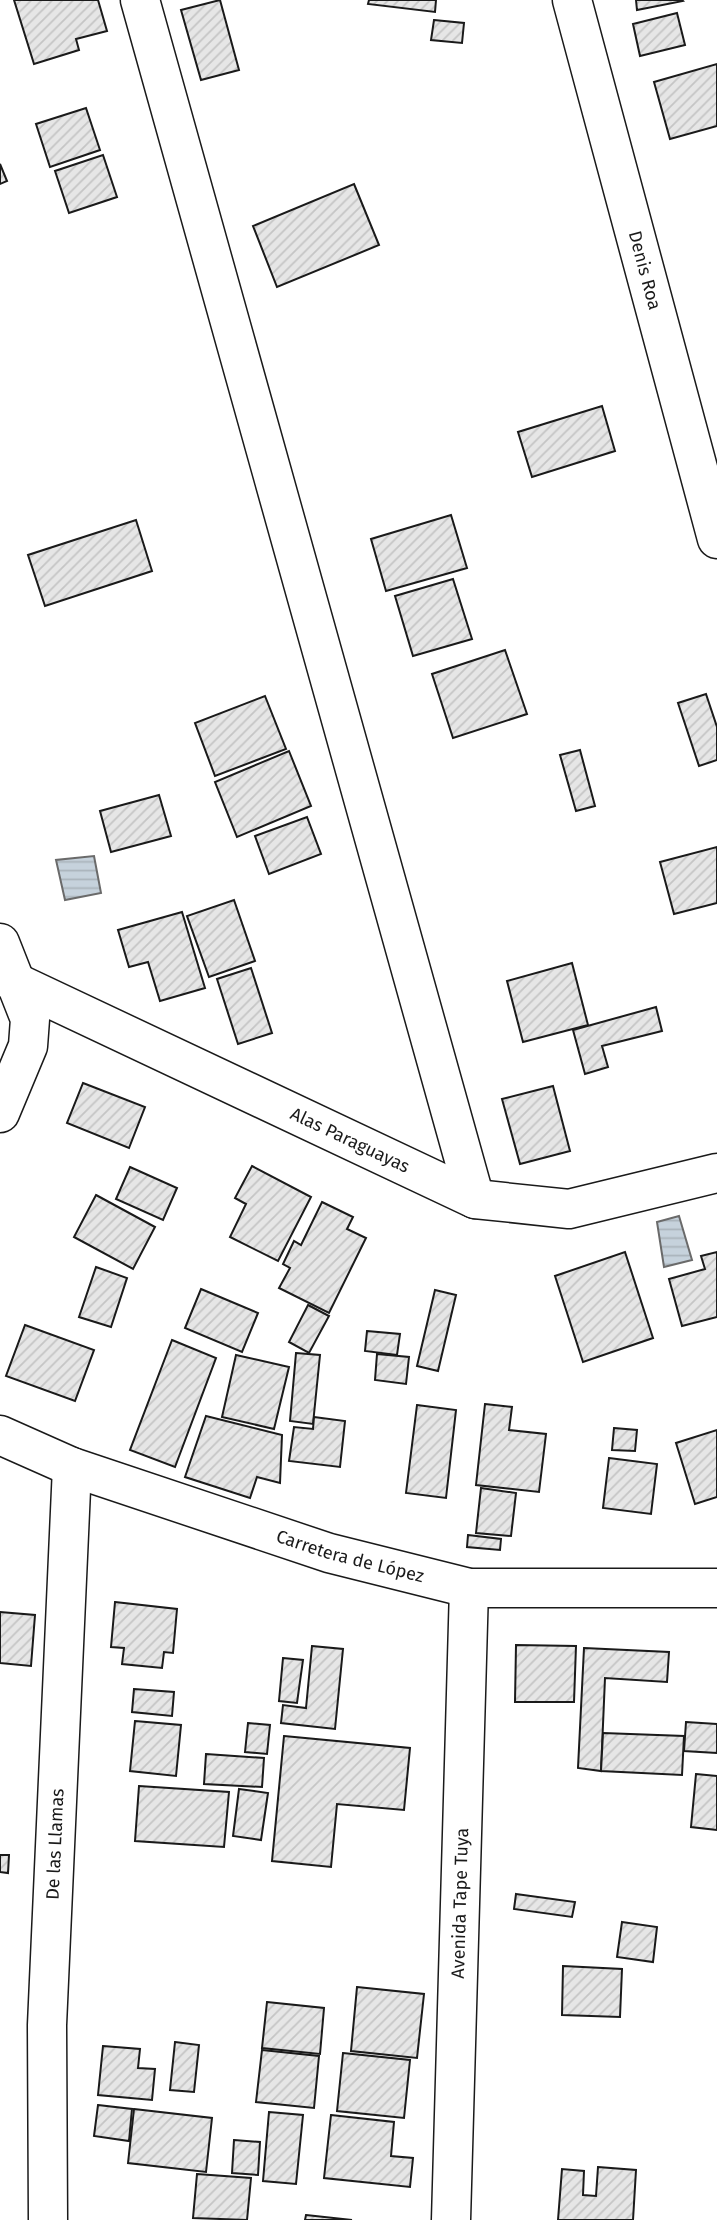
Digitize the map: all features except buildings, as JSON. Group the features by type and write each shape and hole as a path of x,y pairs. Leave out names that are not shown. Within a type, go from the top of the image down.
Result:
{"street":[{"path":"140,0 475,1199"},
{"name":"Denis Roa","path":"572,0 717,539"},
{"path":"0,943 8,979 30,1019 28,1046 0,1113"},
{"name":"Alas Paraguayas","path":"8,979 475,1199 569,1209 717,1173"},
{"name":"Carretera de López","path":"0,1435 72,1467 329,1553 469,1588 717,1588"},
{"name":"De las Llamas","path":"48,2220 47,2025 72,1467"},
{"name":"Avenida Tape Tuya","path":"451,2220 469,1588"}],"shaded area":[{"path":"94,856 101,893 65,900 56,860"},
{"path":"679,1216 692,1260 664,1267 657,1222"}]}
